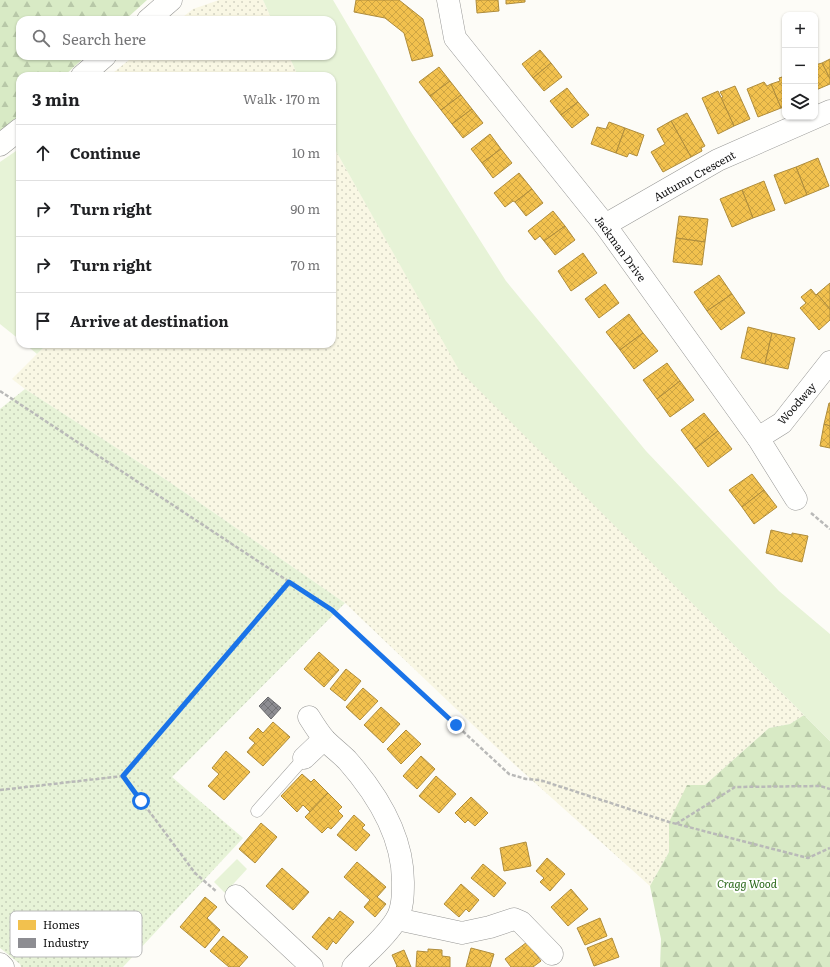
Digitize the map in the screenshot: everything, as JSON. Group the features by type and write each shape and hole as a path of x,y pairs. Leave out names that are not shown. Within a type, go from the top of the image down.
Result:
{"street":[{"path":"153,16 171,0"},
{"name":"Jackman Drive","path":"448,0 455,38 605,225 758,438 796,499"},
{"path":"87,72 100,60"},
{"name":"Autumn Crescent","path":"605,225 718,160 830,111"},
{"path":"0,145 16,132"},
{"name":"Woodway","path":"758,438 782,423 830,362"},
{"path":"309,717 324,739 346,759 372,791 389,821 399,846 403,870 403,898 397,919 385,934 353,967"},
{"path":"304,758 324,739"},
{"path":"236,896 312,967"},
{"path":"397,919 462,933 490,927 514,919 521,922 552,954"},
{"path":"0,964 3,967"}],"lane":[{"path":"257,811 304,758"}],"path":[{"path":"0,391 332,610 509,774 526,779 540,780 676,824 808,858 830,848"},
{"path":"796,499 830,529"},
{"path":"0,790 123,776 289,582"},
{"path":"123,776 195,874 208,885"},
{"path":"676,824 736,787 820,786 830,789"}],"shaded area":[{"path":"219,0 263,0 270,16 184,16 193,9"},
{"path":"129,60 291,60 296,72 114,72"},
{"path":"336,151 460,370 804,715 790,724 769,728 705,785 669,822 669,852 650,886 515,765 345,603 168,481 25,389 12,379 43,348 336,348"}],"green space":[{"path":"0,0 147,0 129,16 16,16 16,60 82,60 68,72 16,72 16,120 0,134"},
{"path":"263,0 333,0 411,132 506,281 646,451 779,591 830,634 830,741 459,370 336,151 336,72 296,72 291,60 336,60 336,16 270,16"},
{"path":"16,151 16,337 0,324 0,162"},
{"path":"30,348 43,348 37,354"},
{"path":"25,389 168,481 345,603 172,777 243,838 142,947 142,911 10,911 10,956 0,948 0,409"},
{"name":"Cragg Wood","path":"804,715 830,741 830,967 660,967 661,939 650,886 669,852 669,822 687,785 705,785 769,728 790,724"},
{"path":"237,859 247,869 225,893 214,882"},
{"path":"11,957 132,957 123,967 21,967 20,964"}],"building: Homes":[{"path":"356,0 399,0 423,19 433,56 412,61 404,33 385,18 354,12"},
{"path":"476,0 498,0 499,11 477,13"},
{"path":"506,0 525,0 525,2 506,4"},
{"path":"540,50 551,63 533,78 522,64"},
{"path":"830,59 830,79 822,63"},
{"path":"551,63 562,77 544,91 533,78"},
{"path":"822,63 830,79 830,84 818,89 818,84 818,64"},
{"path":"439,67 450,81 430,96 419,82"},
{"path":"782,77 781,108 771,84 780,81 779,78"},
{"path":"450,81 461,95 441,110 430,96"},
{"path":"764,82 767,86 771,84 781,108 758,117 747,89"},
{"path":"735,86 750,119 734,126 721,98 723,97 720,92"},
{"path":"567,88 578,102 561,115 550,101"},
{"path":"718,91 734,126 718,134 702,98"},
{"path":"461,95 472,109 452,124 441,110"},
{"path":"578,102 589,115 572,128 561,115"},
{"path":"472,109 483,123 463,138 452,124"},
{"path":"687,113 705,146 701,148 702,151 691,157 671,121"},
{"path":"671,121 691,157 663,172 651,152 665,144 657,129"},
{"path":"609,122 625,128 616,153 591,144 597,127 606,129"},
{"path":"625,128 644,135 637,156 629,153 627,157 616,153"},
{"path":"490,134 501,149 482,163 471,149"},
{"path":"501,149 512,163 493,178 482,163"},
{"path":"818,158 829,186 807,195 796,167"},
{"path":"796,167 807,195 785,204 774,175"},
{"path":"519,173 532,189 515,202 513,201 505,207 494,193"},
{"path":"764,181 775,210 753,218 742,190"},
{"path":"532,189 543,203 526,216 515,202"},
{"path":"742,190 753,218 732,227 720,199"},
{"path":"553,211 565,226 544,241 540,236 535,240 528,231"},
{"path":"679,216 708,219 705,242 676,238"},
{"path":"565,226 575,240 555,255 544,241"},
{"path":"676,238 705,242 702,265 673,262"},
{"path":"583,253 597,273 571,291 558,271"},
{"path":"719,275 732,294 707,311 694,292"},
{"path":"830,283 830,309 817,294"},
{"path":"605,284 619,303 599,318 585,299"},
{"path":"811,289 830,309 830,320 819,330 800,308 806,303 801,297"},
{"path":"732,294 745,313 721,330 707,311"},
{"path":"629,314 643,333 620,350 606,332"},
{"path":"748,327 772,333 765,364 741,358"},
{"path":"643,333 658,351 634,369 620,350"},
{"path":"772,333 795,338 788,369 765,364"},
{"path":"667,363 680,381 657,399 643,380"},
{"path":"680,381 694,400 670,417 657,399"},
{"path":"830,403 830,426 824,424"},
{"path":"704,413 718,431 695,449 681,430"},
{"path":"824,424 830,426 830,448 820,446"},
{"path":"718,431 732,449 708,467 695,449"},
{"path":"752,474 764,490 742,507 729,490"},
{"path":"764,490 777,507 754,524 742,507"},
{"path":"771,530 792,535 792,533 808,536 802,562 766,553"},
{"path":"319,652 339,670 324,687 304,669"},
{"path":"346,669 361,681 345,701 330,689"},
{"path":"363,688 378,701 360,720 346,707"},
{"path":"381,707 400,724 383,743 364,725"},
{"path":"273,722 290,737 263,766 247,752 255,743 249,738 258,728 263,733"},
{"path":"406,730 421,744 401,764 387,749"},
{"path":"226,751 250,772 224,800 208,786 219,774 212,768"},
{"path":"421,756 435,769 417,789 403,776"},
{"path":"302,774 311,782 314,779 328,793 310,812 303,805 297,812 281,796"},
{"path":"436,776 456,794 439,813 419,796"},
{"path":"328,793 342,807 338,811 343,816 331,829 328,827 322,833 305,817"},
{"path":"471,797 488,813 475,826 468,820 465,823 455,813"},
{"path":"354,815 365,825 362,828 370,835 356,851 337,835"},
{"path":"261,823 277,837 255,863 239,849"},
{"path":"526,842 531,866 504,871 500,848"},
{"path":"547,858 565,874 550,891 540,882 544,878 536,871"},
{"path":"357,862 386,887 377,897 386,904 375,917 364,907 370,900 344,877"},
{"path":"483,864 506,883 494,897 471,878"},
{"path":"282,868 309,892 293,910 266,886"},
{"path":"461,884 479,900 469,912 466,909 459,917 444,904"},
{"path":"571,889 588,909 568,926 551,907"},
{"path":"205,897 217,907 207,918 220,930 205,948 180,927"},
{"path":"340,911 354,922 336,944 333,941 327,950 312,937 329,917 333,920"},
{"path":"600,918 607,936 585,945 577,928"},
{"path":"223,936 248,957 239,967 229,967 210,951"},
{"path":"612,938 619,957 594,966 587,948"},
{"path":"527,942 541,961 533,967 511,967 505,959"},
{"path":"471,948 494,954 490,967 466,967"},
{"path":"428,949 442,950 442,956 450,957 450,967 416,967 417,951 428,952"},
{"path":"404,950 411,967 396,967 397,966 392,955"}],"building: Industry":[{"path":"268,697 281,708 271,719 259,706"}],"route":[{"path":"141,801 123,776 289,582 332,610 456,725"}]}
